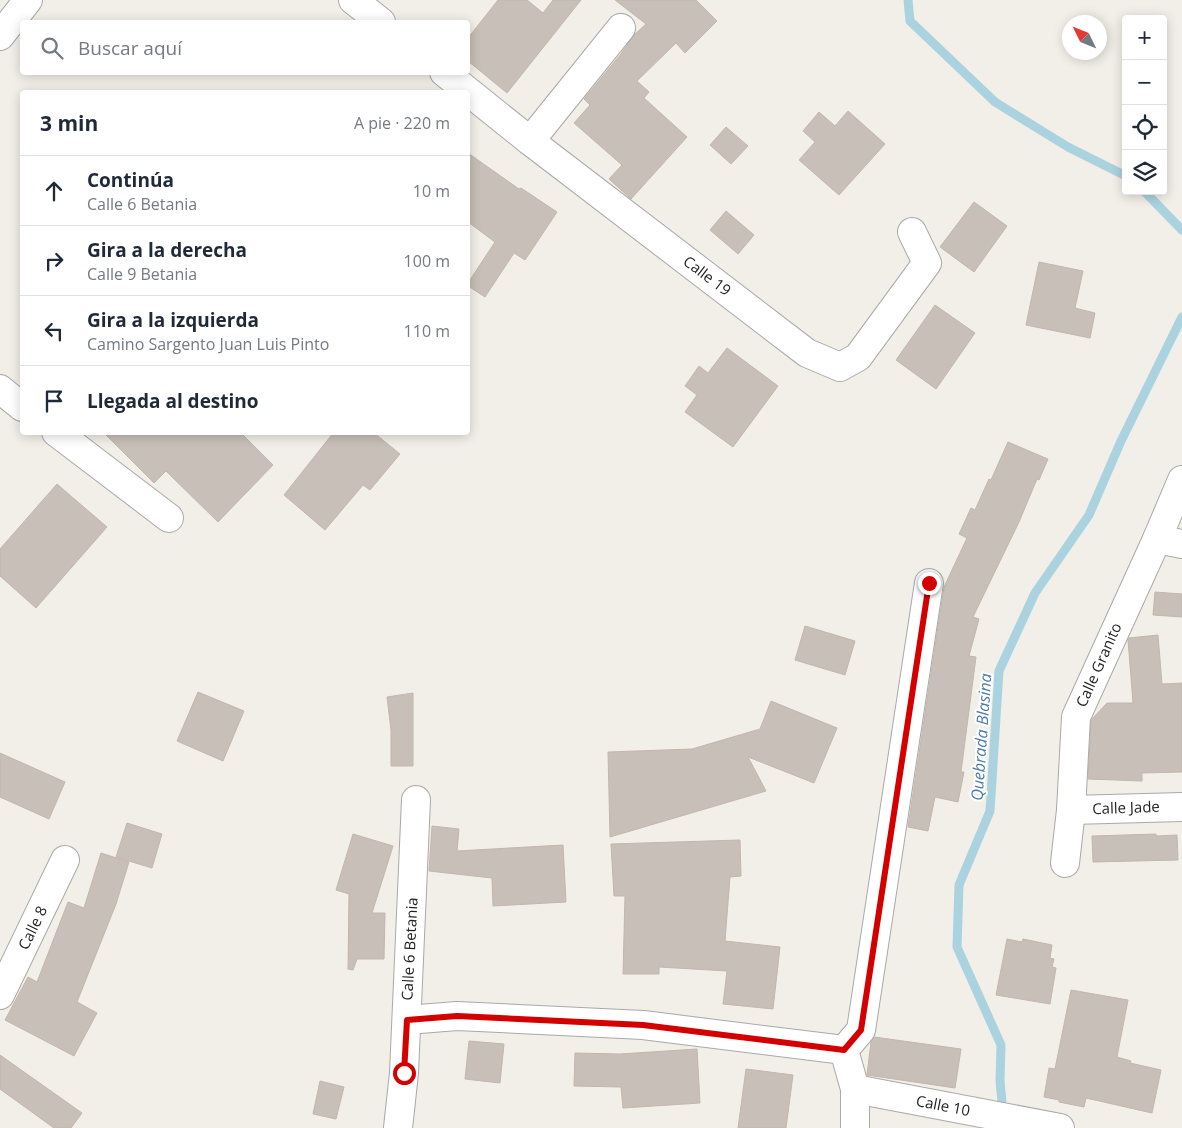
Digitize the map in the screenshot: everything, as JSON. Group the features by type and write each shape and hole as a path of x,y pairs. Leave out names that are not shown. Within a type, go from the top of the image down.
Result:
{"street":[{"path":"0,36 28,0"},
{"path":"353,0 378,20"},
{"path":"530,141 621,28"},
{"name":"Calle 19","path":"448,75 466,90"},
{"name":"Calle 19","path":"470,93 530,141 807,352 840,367 858,357 927,263 912,232"},
{"path":"0,390 20,405"},
{"path":"60,435 169,518"},
{"name":"Calle Granito","path":"1065,863 1076,717 1169,541 1182,480"},
{"path":"844,1050 861,1030 929,583"},
{"name":"Calle 6 Betania","path":"398,1128 407,1020 416,800"},
{"name":"Calle Jade","path":"1070,810 1182,807"},
{"name":"Calle 8","path":"0,995 65,860"},
{"path":"407,1020 457,1016 643,1025 844,1050"},
{"path":"844,1050 855,1089 855,1128"},
{"name":"Calle 10","path":"855,1089 1060,1128"}],"building":[{"path":"498,0 527,0 543,13 553,0 581,0 507,93 470,63 470,35"},
{"path":"615,0 696,0 717,21 685,53 676,43 637,81 649,92 644,98 687,137 631,199 609,179 622,165 574,123 590,105 584,99 634,35 646,24"},
{"path":"848,111 885,144 839,195 799,160 815,142 803,131 819,112 835,126"},
{"path":"726,127 748,146 731,164 710,145"},
{"path":"470,154 519,189 521,188 557,212 525,260 514,253 485,297 470,287 470,280 495,242 470,223"},
{"path":"974,202 1007,226 974,272 940,247"},
{"path":"726,211 754,235 738,254 710,230"},
{"path":"1039,262 1083,271 1075,308 1095,313 1090,338 1026,325"},
{"path":"935,305 975,333 936,389 896,360"},
{"path":"727,348 778,386 733,447 685,412 697,395 685,386 699,366 708,373"},
{"path":"106,435 243,435 273,465 218,522 166,471 154,483"},
{"path":"332,435 377,435 400,454 370,490 363,485 325,530 284,495"},
{"path":"1008,442 1048,459 973,617 979,619 969,656 976,657 961,772 964,772 958,802 935,797 928,831 908,827 944,587 967,538 959,534 971,508 975,510 989,479 991,480"},
{"path":"57,484 107,527 36,608 0,576 0,549"},
{"path":"1155,592 1182,594 1182,617 1153,615"},
{"path":"805,626 855,641 845,675 795,660"},
{"path":"1158,635 1162,684 1182,683 1182,772 1142,773 1142,781 1088,779 1091,721 1107,703 1133,703 1128,640 1129,638"},
{"path":"198,692 244,711 223,761 177,741"},
{"path":"413,693 413,766 391,766 391,730 387,697"},
{"path":"771,701 837,728 814,783 748,757 766,791 610,837 608,752 692,749 760,729"},
{"path":"0,753 65,782 49,819 0,797"},
{"path":"127,823 162,834 152,868 116,857"},
{"path":"432,826 459,829 457,851 563,845 566,902 493,906 492,878 429,871"},
{"path":"353,834 393,846 372,913 385,913 384,959 357,959 353,970 348,969 349,894 336,890"},
{"path":"1156,834 1156,836 1177,835 1178,860 1093,862 1092,836"},
{"path":"740,840 741,876 730,877 725,941 780,947 773,1009 723,1004 727,971 659,967 659,974 623,974 625,896 614,896 611,844"},
{"path":"101,853 129,862 116,904 77,1002 97,1013 74,1056 5,1020 28,977 37,982 68,902 84,908"},
{"path":"1007,939 1022,942 1023,939 1052,945 1050,958 1054,959 1052,967 1056,968 1050,1004 996,995"},
{"path":"1071,990 1128,1000 1117,1057 1131,1061 1130,1063 1161,1070 1152,1113 1086,1098 1084,1107 1044,1097 1049,1068 1055,1069"},
{"path":"874,1037 961,1049 955,1088 867,1075 871,1042"},
{"path":"469,1041 504,1044 500,1083 465,1079"},
{"path":"697,1049 700,1103 623,1108 621,1087 574,1086 575,1053 620,1054"},
{"path":"0,1055 82,1113 71,1128 54,1128 0,1089"},
{"path":"746,1069 793,1075 786,1128 738,1128"},
{"path":"320,1081 344,1087 336,1119 313,1114"}],"waterway":[{"name":"Quebrada Blasina","path":"908,0 910,21 995,102 1068,147 1122,174"},
{"name":"Quebrada Blasina","path":"1148,195 1182,230"},
{"name":"Quebrada Blasina","path":"1003,1113 1000,1081 1001,1045 957,947 959,885 990,811 999,671 1035,593 1089,515 1121,441 1182,317"}],"route":[{"path":"404,1073 407,1020 457,1016 643,1025 844,1050 861,1030 929,583"}]}
